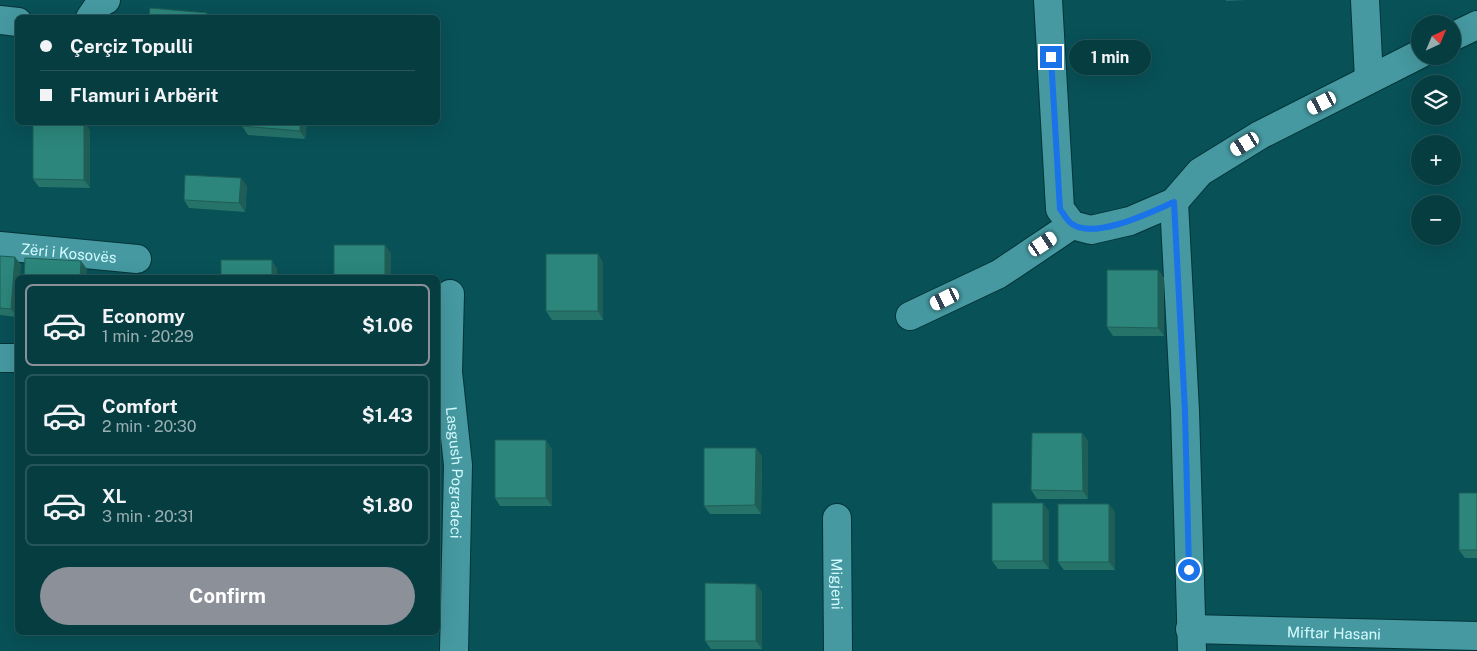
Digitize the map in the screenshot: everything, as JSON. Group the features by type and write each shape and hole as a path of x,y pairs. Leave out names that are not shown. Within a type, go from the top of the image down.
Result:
{"street":[{"path":"92,15 101,2 106,0"},
{"path":"1048,0 1060,209 1072,225 1091,230 1130,221 1174,202 1200,172 1260,135 1411,58"},
{"path":"1365,0 1369,79"},
{"path":"0,20 15,22"},
{"path":"1461,33 1477,25"},
{"path":"1174,202 1185,411 1191,640"},
{"path":"910,316 999,274 1072,225"},
{"name":"Zëri i Kosovës","path":"0,246 138,259"},
{"name":"Lasgush Pogradeci","path":"450,294 448,372 458,465 454,651"},
{"path":"0,358 15,358"},
{"name":"Migjeni","path":"837,518 838,651"},
{"name":"Miftar Hasani","path":"1191,640 1477,636"}],"building":[{"path":"150,8 207,13 207,15 149,15"},
{"path":"33,125 84,125 84,180 33,179"},
{"path":"300,125 300,131 242,126"},
{"path":"185,175 241,178 239,203 184,200"},
{"path":"334,245 385,245 385,275 334,275"},
{"path":"546,254 598,254 598,311 546,311"},
{"path":"0,256 15,257 11,309 0,308"},
{"path":"25,258 81,261 80,275 24,275"},
{"path":"221,260 272,260 272,275 221,275"},
{"path":"1107,270 1158,270 1158,328 1107,327"},
{"path":"1032,433 1082,433 1083,491 1031,490"},
{"path":"495,440 546,440 546,498 495,498"},
{"path":"704,448 756,448 755,505 704,506"},
{"path":"1459,493 1477,493 1477,550 1459,550"},
{"path":"992,503 1043,503 1043,561 992,561"},
{"path":"1058,504 1109,504 1109,562 1058,562"},
{"path":"705,583 756,584 756,641 705,641"}],"route":[{"path":"1051,57 1060,209 1072,225 1091,230 1130,221 1174,202 1185,411 1189,570"}]}
